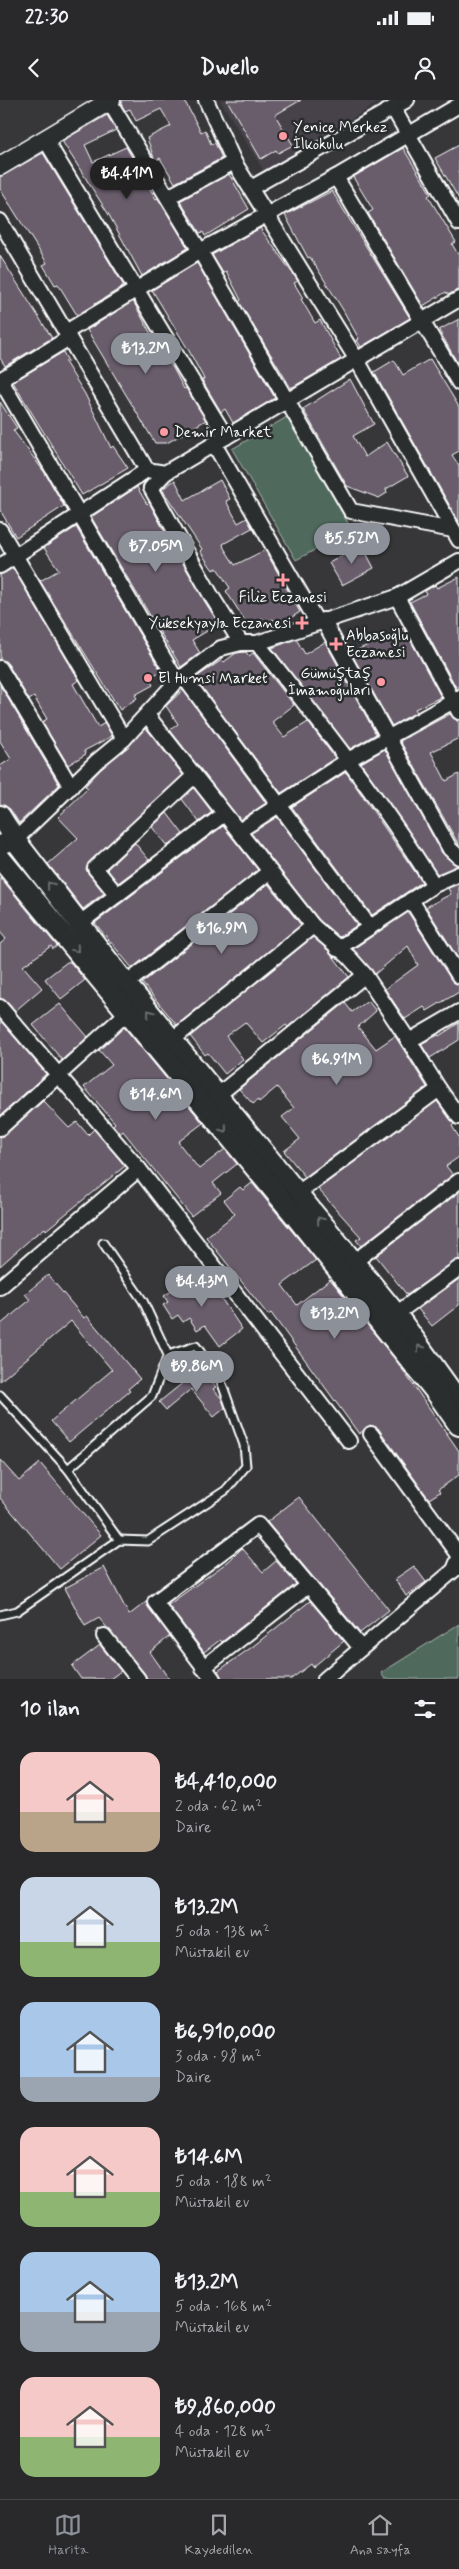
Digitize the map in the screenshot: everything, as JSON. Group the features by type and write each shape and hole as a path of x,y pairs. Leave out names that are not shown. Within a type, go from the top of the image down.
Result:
{"main road":[{"path":"0,816 8,843 80,923 126,984 396,1314 459,1402"},
{"path":"0,858 128,1012 419,1371 459,1424"}],"street":[{"path":"206,100 234,162 251,188 266,217 357,360 456,535"},
{"path":"251,188 407,100"},
{"path":"0,166 110,101 200,251 351,511 456,535"},
{"path":"369,926 281,805 180,678 79,514 0,380 136,289 200,251 266,217 459,105"},
{"path":"393,108 459,222"},
{"path":"45,140 136,289 320,621 418,788 450,849 459,857"},
{"path":"168,197 234,162"},
{"path":"336,177 459,383"},
{"path":"0,221 147,470"},
{"path":"241,643 212,597 151,488 165,473 288,402 459,299"},
{"path":"0,566 147,470 165,473"},
{"path":"0,530 124,739"},
{"path":"8,843 96,762 124,739 147,715 162,694 180,678 221,648 241,643 257,643 397,597 459,561"},
{"path":"239,831 348,760 387,738 457,704 397,597"},
{"path":"257,643 406,838 434,885"},
{"path":"0,668 71,787"},
{"path":"147,715 313,926 336,949 349,957 365,975 459,1117"},
{"path":"117,895 95,868 194,776"},
{"path":"80,923 224,814"},
{"path":"126,984 270,872"},
{"path":"336,949 434,885 459,874"},
{"path":"411,900 459,976"},
{"path":"172,1040 313,926"},
{"path":"218,1095 365,975"},
{"path":"0,1007 56,1075 139,1170 349,1441"},
{"path":"0,1128 56,1075 128,1012"},
{"path":"409,1041 459,1012"},
{"path":"298,1193 439,1089"},
{"path":"0,1287 139,1170"},
{"path":"354,1262 459,1181"},
{"path":"396,1314 459,1268"},
{"path":"325,1679 458,1565 371,1434"},
{"path":"213,1679 155,1602 258,1525 361,1648"},
{"path":"203,1668 309,1585"},
{"path":"104,1636 138,1679"}],"lane":[{"path":"68,1469 152,1396 168,1355 144,1301 103,1243"},
{"path":"0,1615 17,1612 120,1540 148,1541 226,1490 246,1466 244,1445 222,1381 196,1346 168,1355"},
{"path":"0,1396 68,1469 120,1540"}],"shaded area":[{"name":"Yenice Merkez İlkokulu","path":"220,100 383,100 264,171"}],"green space":[{"path":"287,417 352,530 296,560 232,449"},
{"path":"459,1624 459,1679 385,1679 381,1673"}],"building":[{"path":"122,100 184,100 201,132 205,130 211,144 215,143 222,158 175,183 160,158 155,161 147,138 171,126 161,109 136,121 130,109 125,111 121,104"},
{"path":"227,100 301,100 275,115 293,145 278,153 276,150 261,159"},
{"path":"107,115 116,130 85,145 93,162 126,147 156,199 158,198 188,248 142,276 109,215 62,141"},
{"path":"459,145 459,199 435,158"},
{"path":"403,148 431,194 428,196 456,242 452,244 459,256 459,289 448,295 446,292 423,306 368,213 373,210 353,177"},
{"path":"43,153 124,286 77,315 58,284 55,285 43,265 47,263 0,189 0,177"},
{"path":"229,174 249,209 205,236 203,232 200,233 180,201"},
{"path":"332,191 410,318 361,347 357,340 359,339 343,310 310,257 308,258 285,215"},
{"path":"260,228 298,281 294,283 303,298 301,299 315,323 320,320 341,359 291,388 239,302 241,300 226,271 223,273 212,255"},
{"path":"0,256 52,338 5,366 0,358"},
{"path":"197,263 275,398 233,423 225,409 221,412 202,380 204,379 189,351 152,290"},
{"path":"133,301 164,358 173,368 184,389 186,388 206,420 167,443 155,443 87,330"},
{"path":"459,319 459,366 439,330"},
{"path":"63,352 68,361 65,362 85,394 111,448 113,446 128,468 82,495 13,382"},
{"path":"430,359 459,407 459,451 452,455 459,466 459,522 374,372 394,360 403,375"},
{"path":"350,379 374,424 353,436 365,457 387,442 408,476 386,489 387,493 379,498 347,486 303,409"},
{"path":"0,402 17,428 13,430 45,473 64,506 16,537 0,510"},
{"path":"175,480 185,500 220,480 230,499 226,501 238,523 247,518 252,528 223,544 224,548 235,565 265,550 300,612 278,626 273,619 265,624 262,618 249,627 226,591 230,588 217,568 213,570 210,566 200,551 202,549 162,489"},
{"path":"137,487 147,504 149,502 169,540 219,624 192,640 200,653 181,667 91,517"},
{"path":"76,527 161,671 149,678 153,685 135,695 137,698 120,710 40,581 59,570 44,548"},
{"path":"362,545 374,568 342,585 329,563"},
{"path":"13,568 79,680 73,684 98,727 105,723 112,736 84,751 86,754 68,765 42,722 47,719 34,697 29,700 8,664 0,659 0,575"},
{"path":"459,577 459,688 457,689 410,602 426,594 425,591 435,585 437,588"},
{"path":"404,628 441,697 415,709 417,712 392,726 351,653"},
{"path":"296,639 305,654 325,642 376,734 350,749 272,648"},
{"path":"246,652 249,656 253,653 294,705 272,722 284,737 308,722 335,758 281,793 195,678 222,660 224,662 236,653"},
{"path":"0,685 59,785 19,823 10,809 0,804 0,766 11,759 0,741"},
{"path":"183,690 266,803 240,820 170,730 178,724 166,706"},
{"path":"450,714 459,723 459,738 431,752 446,781 459,774 459,845 400,741"},
{"path":"146,728 183,775 89,862 86,869 104,893 83,909 48,864 78,838 58,817 88,788 85,786 100,770"},
{"path":"385,749 442,853 458,866 437,874 361,763"},
{"path":"346,772 422,882 372,915 292,807"},
{"path":"194,788 212,812 199,822 182,799"},
{"path":"167,813 183,834 167,846 152,827"},
{"path":"277,817 357,925 339,937 319,920 251,833"},
{"path":"223,826 258,870 132,968 95,923"},
{"path":"135,843 149,860 118,883 107,869"},
{"path":"0,877 57,946 53,949 51,946 23,966 42,988 15,1011 6,1001 0,998 0,944 6,939 0,932"},
{"path":"268,884 301,925 177,1025 142,983"},
{"path":"459,884 459,960 426,907 451,894 448,888"},
{"path":"408,912 452,981 459,985 459,992 427,1011 424,1007 405,1019 385,989 418,965 408,946 375,974 353,949"},
{"path":"313,937 329,951 349,977 288,1027 286,1025 263,1043 245,1022 226,1036 243,1059 225,1074 208,1053 205,1055 190,1036"},
{"path":"67,962 70,962 85,980 61,999 45,979"},
{"path":"368,1001 376,1011 358,1027 376,1049 395,1036 427,1087 305,1177 284,1151 300,1139 282,1117 294,1108 277,1087 259,1102 258,1100 253,1104 239,1089 345,1003 352,1012"},
{"path":"60,1004 88,1037 62,1060 33,1025"},
{"path":"0,1020 46,1074 0,1116"},
{"path":"459,1023 459,1040 430,1058 421,1044 439,1036"},
{"path":"124,1027 203,1123 178,1142 199,1169 225,1149 237,1164 213,1183 221,1193 191,1216 123,1131 120,1134 113,1125 115,1123 84,1087 112,1065 99,1050"},
{"path":"43,1101 69,1128 77,1122 88,1135 94,1129 125,1166 46,1230 45,1228 34,1236 0,1266 0,1137 6,1134"},
{"path":"437,1101 454,1124 452,1126 459,1137 459,1157 446,1166 453,1175 361,1246 356,1240 361,1237 318,1189"},
{"path":"252,1183 316,1260 282,1285 297,1305 330,1279 398,1363 459,1451 459,1475 429,1499 378,1428 370,1425 359,1434 271,1313 268,1315 206,1237 235,1214 224,1200 240,1187 243,1190"},
{"path":"459,1192 459,1259 407,1295 376,1256"},
{"path":"202,1270 242,1329 220,1346 205,1325 197,1330 189,1318 183,1322 178,1315 172,1319 163,1305 168,1302 164,1296"},
{"path":"48,1275 84,1318 87,1316 140,1379 128,1389 130,1391 69,1442 51,1421 112,1370 71,1321 0,1381 0,1325 30,1300 25,1294"},
{"path":"459,1279 459,1305 432,1326 418,1309"},
{"path":"200,1369 216,1387 213,1389 222,1399 225,1408 214,1417 191,1389 166,1410 159,1402"},
{"path":"0,1460 19,1481 40,1463 101,1535 60,1569 0,1498"},
{"path":"299,1497 389,1610 360,1633 267,1522"},
{"path":"242,1548 263,1572 276,1561 296,1584 222,1642 220,1640 204,1652 168,1605 229,1561"},
{"path":"414,1566 426,1582 406,1596 395,1579"},
{"path":"104,1567 129,1615 146,1602 170,1636 150,1652 169,1679 147,1679 145,1674 99,1618 85,1626 65,1588"},
{"path":"310,1601 344,1641 313,1667 311,1664 291,1679 222,1679 218,1671"},
{"path":"100,1645 121,1671 110,1679 81,1679 72,1666"}],"place":[{"name":"Yenice Merkez İlkokulu","path":"283,136"},
{"name":"Demir Market","path":"164,432"},
{"name":"Filiz Eczanesi","path":"283,580"},
{"name":"Yüksekyayla Eczanesi","path":"302,623"},
{"name":"Abbasoğlu Eczanesi","path":"336,644"},
{"name":"El Humsi Market","path":"148,678"},
{"name":"Gümüştaş İmamoğuları","path":"381,682"}]}
